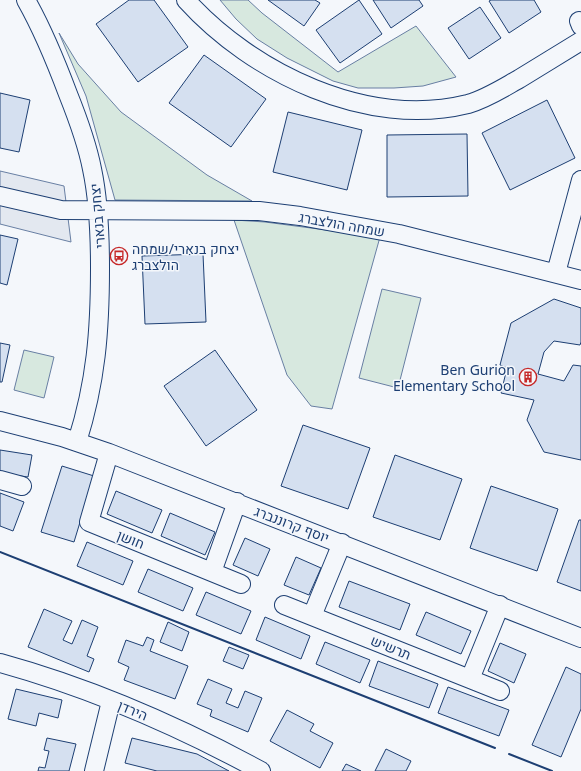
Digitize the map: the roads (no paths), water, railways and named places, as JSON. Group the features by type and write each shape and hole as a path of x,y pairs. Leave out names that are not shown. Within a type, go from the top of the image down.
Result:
{"street":[{"name":"יצחק בנארי","path":"26,0 48,42 79,122 88,149 98,210 100,290 96,361 88,405 77,442"},
{"path":"186,0 212,26 266,65 301,84 358,103 386,109 443,109 469,104 496,92 581,41"},
{"path":"556,273 581,180"},
{"name":"שמחה הולצברג","path":"0,196 61,210 259,211 300,216 399,234 581,280"},
{"name":"יוסף קרוננברג","path":"0,420 77,442 109,453 342,543 581,638"},
{"name":"חושן","path":"109,453 89,522 241,584"},
{"path":"0,480 22,486"},
{"path":"212,572 237,502"},
{"path":"312,616 342,543"},
{"name":"תרשיש","path":"284,605 500,691"},
{"path":"470,679 500,605"},
{"name":"הירדן","path":"0,663 68,683 183,731 260,771"},
{"path":"94,771 111,701"}],"place":[{"name":"יצחק בנארי/שמחה הולצברג","path":"119,256"},
{"name":"Ben Gurion Elementary School","path":"528,377"}]}
